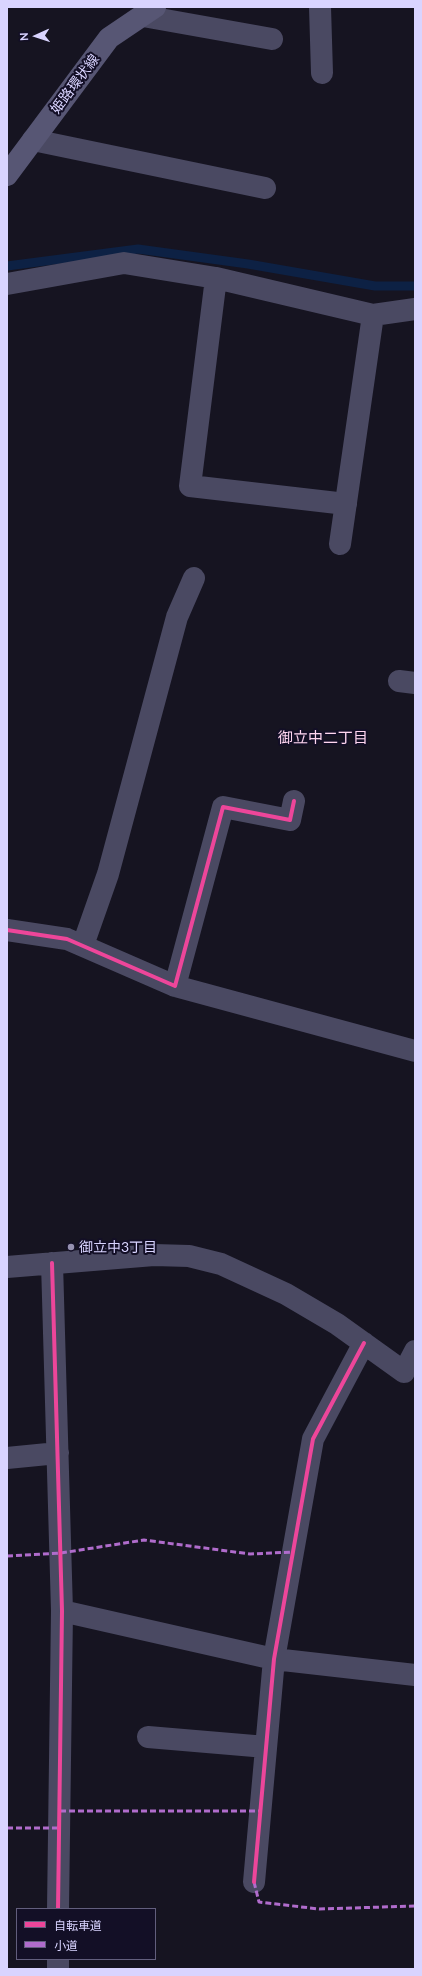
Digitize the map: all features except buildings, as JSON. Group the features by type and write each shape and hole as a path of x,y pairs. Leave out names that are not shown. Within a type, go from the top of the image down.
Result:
{"main road":[{"name":"姫路環状線","path":"7,175 109,38 149,11"}],"street":[{"path":"320,7 322,73"},
{"path":"149,11 272,38"},
{"path":"33,140 265,188"},
{"path":"7,284 124,264 216,278 373,316 415,309"},
{"path":"216,278 190,486 346,504"},
{"path":"340,544 373,316"},
{"path":"83,945 108,874 178,617 194,578"},
{"path":"175,986 223,807 290,820 294,801"},
{"path":"7,930 67,939 175,986 415,1051"},
{"path":"7,1267 154,1255 189,1256 222,1264 286,1294 338,1324 410,1376 415,1351"},
{"path":"52,1263 62,1612 58,1908"},
{"path":"254,1882 274,1659 313,1439 364,1343"},
{"path":"7,1458 58,1453"},
{"path":"62,1612 274,1659 415,1675"},
{"path":"148,1737 266,1747"}],"waterway":[{"path":"7,266 138,249 248,264 375,286 415,286"}],"marked path":[{"path":"7,1556 61,1553 144,1540 250,1554 293,1552"},
{"path":"60,1811 261,1811"},
{"path":"7,1828 59,1828"},
{"path":"254,1882 259,1902 319,1909 415,1906"}],"cycle path":[{"path":"7,930 67,939 175,986 223,807 290,820 294,801"},
{"path":"52,1263 62,1611 58,1908"},
{"path":"254,1882 274,1659 313,1439 364,1343"}],"place":[{"name":"御立中3丁目","path":"71,1247"}],"district":[{"name":"御立中二丁目","path":"323,738"}]}
